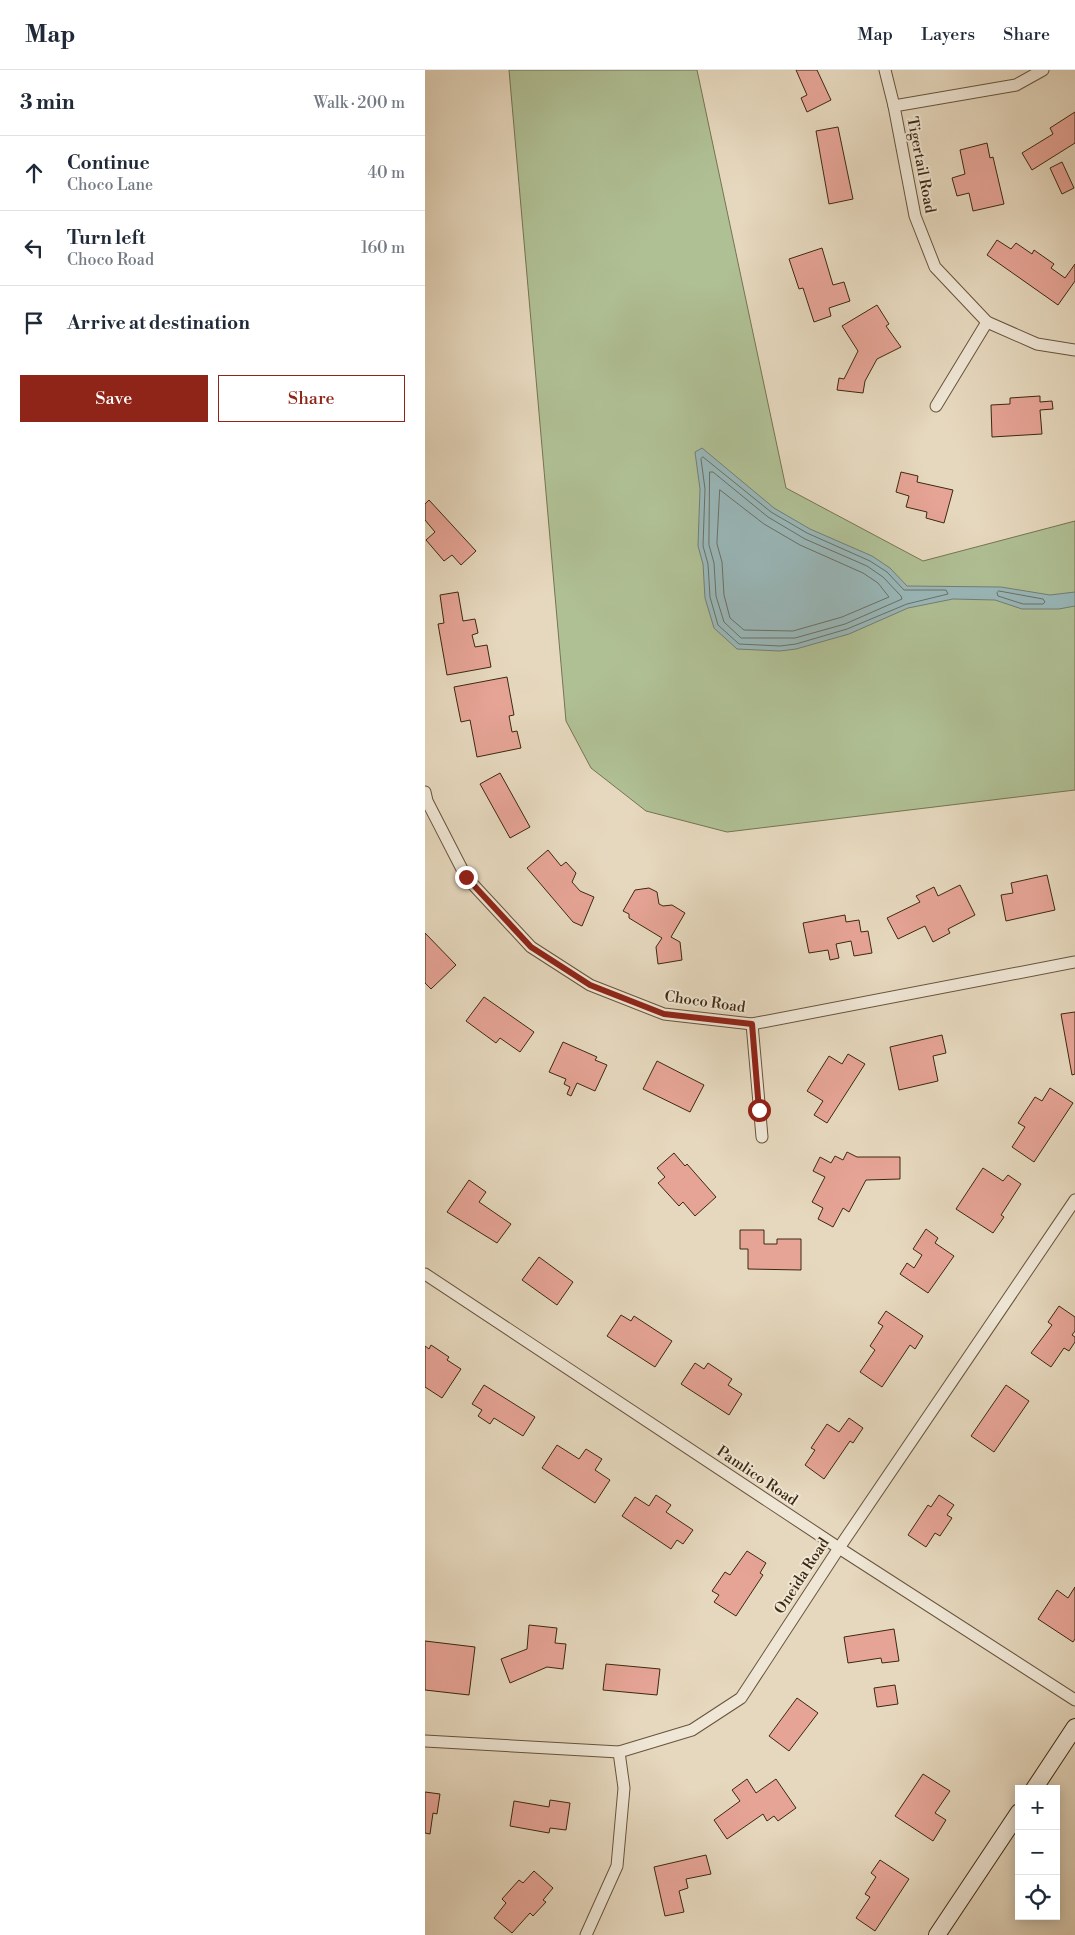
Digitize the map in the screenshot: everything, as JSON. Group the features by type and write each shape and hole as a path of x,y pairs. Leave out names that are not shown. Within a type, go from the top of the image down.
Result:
{"street":[{"name":"Tigertail Road","path":"885,70 894,106 915,216 935,267 987,322 1037,344 1075,350"},
{"name":"Tigertail Road","path":"894,106 1016,86 1043,70"},
{"path":"936,406 987,322"},
{"name":"Choco Road","path":"425,792 427,801 466,877 531,947 590,985 664,1014 752,1024 1075,962"},
{"path":"752,1024 762,1137"},
{"name":"Oneida Road","path":"425,1741 619,1752 692,1730 741,1698 839,1548 1075,1200"},
{"name":"Pamlico Road","path":"425,1274 839,1548 1075,1700"},
{"path":"1037,1785 1075,1727"},
{"path":"586,1935 617,1866 624,1788 619,1752"},
{"path":"937,1935 1015,1818"}],"green space":[{"path":"509,70 697,70 786,488 923,561 1075,521 1075,790 727,832 646,811 591,768 566,721"}],"water":[{"path":"702,448 774,508 810,529 872,556 890,568 907,586 1001,587 1050,595 1075,592 1075,606 1059,609 1022,609 995,600 953,599 908,608 849,634 796,649 780,651 737,649 714,628 705,598 703,564 698,546 700,489 695,452"}],"building":[{"path":"796,70 817,70 831,100 807,112 801,98 807,95"},
{"path":"1075,112 1075,143 1032,170 1022,153 1053,134 1050,128"},
{"path":"838,127 853,199 829,204 816,131"},
{"path":"987,143 990,158 993,157 1004,204 973,211 969,193 957,196 952,178 965,174 960,150"},
{"path":"1062,162 1074,188 1062,194 1050,168"},
{"path":"997,240 1011,249 1016,243 1032,254 1034,250 1054,264 1051,268 1065,278 1075,264 1075,281 1058,305 987,255"},
{"path":"822,248 833,285 844,282 850,301 829,308 831,316 814,322 803,288 799,289 789,259"},
{"path":"877,305 889,324 886,326 901,347 877,359 865,381 863,393 837,390 839,378 844,379 858,351 842,326"},
{"path":"1040,396 1040,402 1052,401 1053,409 1040,410 1042,434 992,437 991,405 1010,404 1010,398"},
{"path":"901,472 918,476 917,482 953,490 944,523 926,518 927,512 906,507 909,496 896,492"},
{"path":"429,500 476,551 461,565 452,555 444,561 426,540 435,532 425,520 425,504"},
{"path":"458,592 463,621 475,619 478,633 472,635 475,647 487,645 491,667 447,675 438,624 444,623 440,595"},
{"path":"507,677 514,715 509,716 512,732 517,731 521,748 477,757 470,720 461,722 454,687"},
{"path":"500,773 530,827 510,838 480,784"},
{"path":"548,850 561,866 566,862 576,873 572,882 580,891 594,897 582,926 573,922 527,868"},
{"path":"1047,875 1055,910 1006,921 1001,895 1013,893 1011,883"},
{"path":"960,885 975,915 948,929 950,933 933,942 925,926 898,939 887,918 920,902 916,896 934,887 938,896"},
{"path":"649,888 657,892 659,904 663,906 672,905 685,913 671,937 680,942 682,960 658,964 656,947 662,938 629,918 629,914 623,911 635,890"},
{"path":"845,915 846,922 859,920 861,932 868,931 872,953 854,956 851,941 836,944 839,958 830,960 828,950 809,953 803,923"},
{"path":"425,933 456,965 431,989 425,983"},
{"path":"484,997 534,1032 520,1052 500,1038 496,1043 466,1021"},
{"path":"1075,1012 1075,1074 1072,1075 1061,1014"},
{"path":"942,1035 946,1053 933,1056 938,1081 899,1090 890,1047"},
{"path":"563,1042 597,1057 595,1060 607,1065 595,1091 577,1083 571,1096 567,1094 570,1087 564,1084 566,1079 549,1072"},
{"path":"848,1054 865,1064 827,1123 814,1115 823,1101 807,1091 829,1056 842,1064"},
{"path":"657,1061 704,1085 690,1112 643,1089"},
{"path":"1050,1088 1073,1103 1034,1162 1012,1147 1025,1127 1018,1123 1035,1097 1042,1101"},
{"path":"847,1152 857,1157 900,1157 900,1179 866,1180 849,1212 843,1208 833,1227 818,1219 823,1208 812,1202 825,1177 813,1171 820,1157 831,1163 835,1156 843,1160"},
{"path":"674,1153 685,1166 687,1164 716,1197 695,1216 683,1202 679,1206 658,1183 665,1177 657,1168"},
{"path":"983,1168 1003,1181 1008,1175 1021,1184 1001,1215 1004,1217 993,1233 956,1209"},
{"path":"469,1180 486,1192 479,1202 511,1224 497,1243 447,1212"},
{"path":"926,1229 938,1238 935,1243 954,1256 928,1293 900,1274 907,1263 914,1268 922,1255 913,1249"},
{"path":"740,1230 764,1230 764,1244 777,1244 777,1239 801,1239 801,1270 748,1269 748,1249 740,1249"},
{"path":"539,1257 573,1282 557,1305 522,1280"},
{"path":"1059,1306 1075,1317 1075,1331 1072,1335 1075,1337 1075,1342 1069,1351 1064,1348 1051,1367 1031,1353 1052,1325 1048,1322"},
{"path":"886,1311 923,1336 915,1349 910,1345 882,1387 860,1372 875,1350 870,1346 883,1326 878,1323"},
{"path":"621,1315 631,1321 634,1316 672,1341 655,1367 607,1336"},
{"path":"431,1345 449,1357 447,1360 461,1369 442,1398 425,1387 425,1346 429,1349"},
{"path":"695,1363 704,1369 708,1363 732,1379 728,1385 742,1394 729,1415 681,1384"},
{"path":"484,1385 535,1417 523,1436 494,1418 490,1424 478,1416 482,1410 472,1404"},
{"path":"1006,1385 1029,1401 994,1452 971,1436"},
{"path":"849,1418 863,1428 853,1443 850,1441 824,1479 805,1465 815,1450 811,1448 827,1424 839,1432"},
{"path":"557,1445 579,1459 586,1449 602,1459 595,1470 610,1480 595,1503 542,1468"},
{"path":"656,1495 671,1505 666,1512 693,1530 683,1544 677,1540 671,1549 622,1516 635,1497 649,1506"},
{"path":"939,1495 954,1505 947,1515 952,1518 940,1536 935,1533 926,1547 908,1535 928,1505 931,1507"},
{"path":"747,1551 766,1563 760,1573 763,1575 736,1616 714,1602 719,1595 712,1591 725,1572 730,1575"},
{"path":"1075,1587 1075,1639 1073,1642 1038,1619 1057,1590 1068,1598"},
{"path":"529,1625 557,1628 555,1643 566,1644 563,1669 547,1667 510,1683 501,1659 527,1649"},
{"path":"894,1629 899,1661 882,1663 881,1658 848,1663 844,1637"},
{"path":"425,1641 475,1647 469,1695 425,1690"},
{"path":"606,1664 660,1669 657,1695 603,1690"},
{"path":"895,1685 898,1704 877,1707 874,1688"},
{"path":"797,1698 818,1713 789,1751 769,1736"},
{"path":"923,1774 950,1791 935,1813 946,1820 933,1841 895,1816"},
{"path":"747,1779 756,1793 776,1779 796,1808 778,1821 774,1816 767,1821 763,1814 727,1839 714,1820 740,1801 732,1790"},
{"path":"425,1792 440,1794 437,1814 433,1813 430,1834 425,1833"},
{"path":"550,1800 570,1803 566,1830 550,1828 549,1833 510,1826 514,1801 549,1807"},
{"path":"706,1855 711,1874 686,1879 688,1888 679,1891 684,1912 665,1916 654,1867"},
{"path":"880,1860 909,1879 875,1931 856,1918 870,1897 865,1894 876,1877 871,1873"},
{"path":"534,1871 553,1888 543,1900 546,1902 533,1916 530,1913 512,1933 494,1918 506,1903 502,1899 519,1880 523,1883"}],"route":[{"path":"466,877 531,947 590,985 664,1014 752,1024 759,1110"}]}
